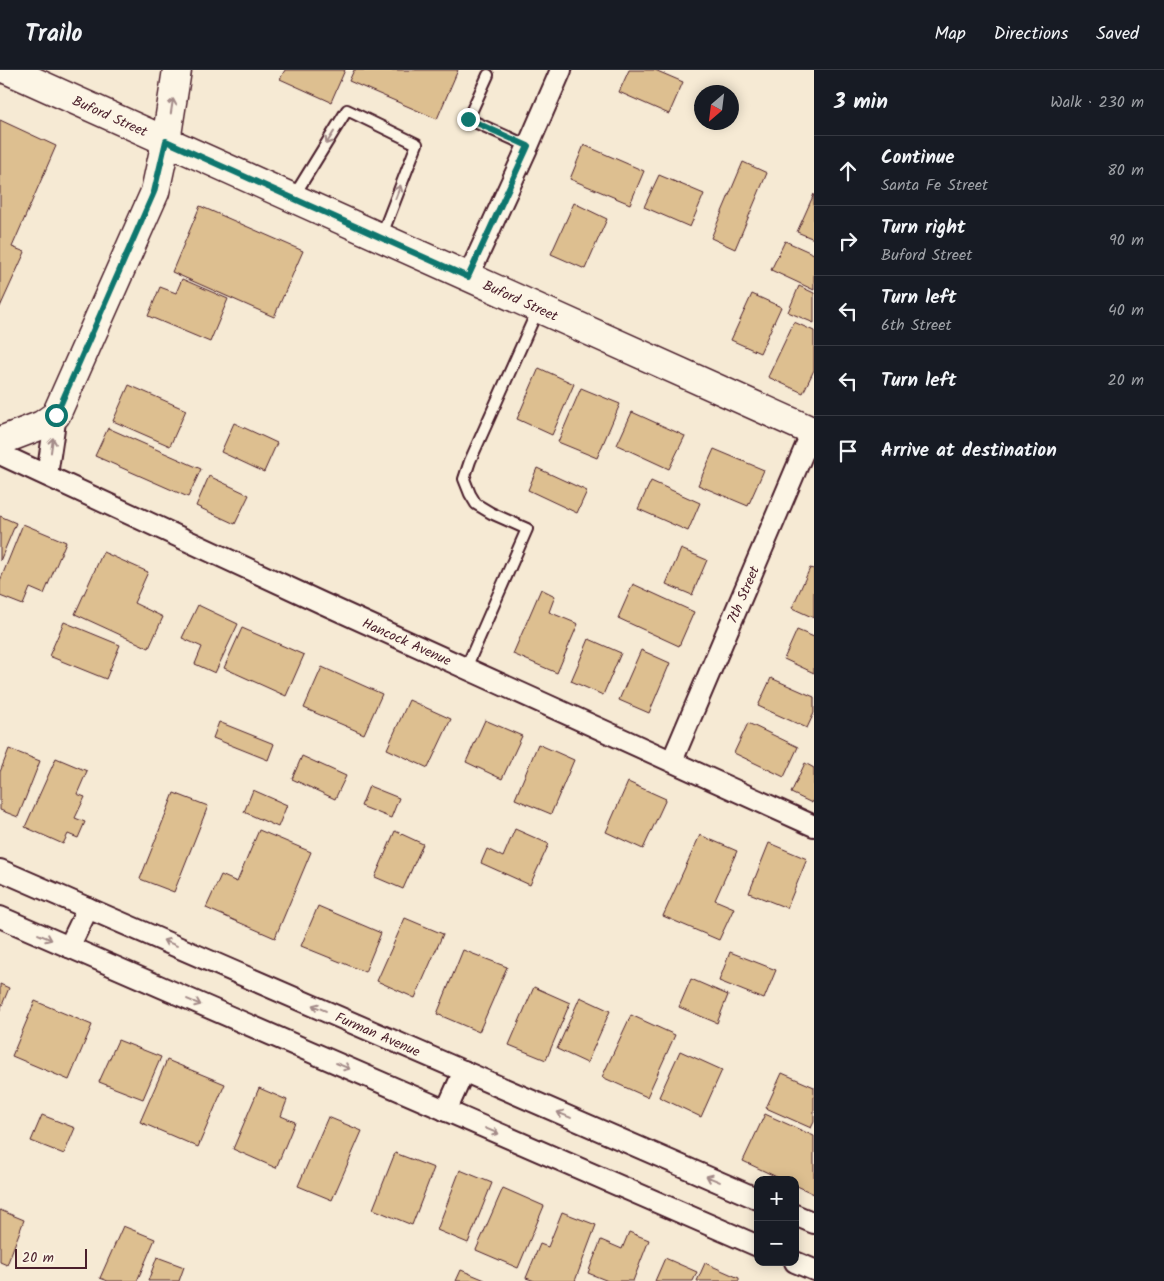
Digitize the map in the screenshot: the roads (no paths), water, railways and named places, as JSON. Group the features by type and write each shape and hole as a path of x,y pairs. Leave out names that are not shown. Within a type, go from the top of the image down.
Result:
{"street":[{"name":"Buford Street","path":"8,70 538,309 813,430"},
{"path":"47,475 56,415 154,192 166,141 178,70"},
{"path":"468,277 561,70"},
{"path":"0,441 42,424 56,415"},
{"name":"7th Street","path":"672,761 813,430"},
{"name":"Hancock Avenue","path":"0,454 322,603 814,826"},
{"name":"Furman Avenue","path":"0,870 754,1197"},
{"path":"69,948 88,908"},
{"path":"0,918 754,1244"},
{"path":"446,1111 464,1071"},
{"path":"799,1217 814,1223"},
{"path":"799,1264 814,1270"}],"lane":[{"path":"488,76 468,119 528,146"},
{"path":"293,198 347,110 417,144 381,238"},
{"path":"466,668 527,529 476,504 464,479 470,461 538,309"}]}
